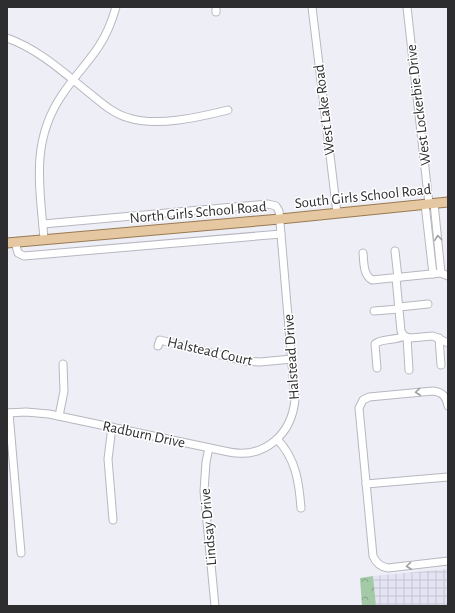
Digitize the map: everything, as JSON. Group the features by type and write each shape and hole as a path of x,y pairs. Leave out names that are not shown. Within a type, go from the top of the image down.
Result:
{"main road":[{"name":"South Girls School Road","path":"280,218 448,202"},
{"name":"North Girls School Road","path":"11,242 280,218"}],"street":[{"path":"44,239 38,174 42,141 50,115 59,99 100,45 111,23 116,7"},
{"name":"West Lake Road","path":"312,7 336,213"},
{"name":"West Lockerbie Drive","path":"407,7 430,204"},
{"path":"7,38 39,53 111,110 123,116 150,122 180,119 228,110"},
{"name":"North Girls School Road","path":"43,224 268,204 274,205 279,210 280,218"},
{"path":"430,204 433,274"},
{"path":"363,253 366,273 368,278 372,280 433,274 444,275 430,204"},
{"name":"Halstead Drive","path":"277,439 288,426 295,399 280,218"},
{"name":"North Girls School Road","path":"11,242 18,253 24,256 281,234"},
{"path":"395,251 401,331 405,337 409,370"},
{"path":"374,311 428,304"},
{"path":"377,368 375,344 378,342 398,340 405,337 433,336 448,343"},
{"path":"439,338 441,365"},
{"name":"Halstead Court","path":"158,346 160,340 244,361 260,362 292,359"},
{"path":"59,416 64,392 62,364"},
{"path":"448,406 446,397 433,390 369,397 363,400 359,408 373,556 379,564 388,568 448,561"},
{"path":"8,413 21,554"},
{"name":"Radburn Drive","path":"8,413 38,413 59,416 232,452 249,452 265,447 277,439"},
{"path":"112,428 108,459 113,520"},
{"path":"277,439 290,457 295,467 299,486 301,508"},
{"name":"Lindsay Drive","path":"209,448 206,462 204,491 215,606"},
{"path":"366,484 448,477"}],"shaded area":[{"path":"448,569 448,606 376,606 373,576"}],"green space":[{"path":"373,576 376,606 362,606 360,578"}]}
